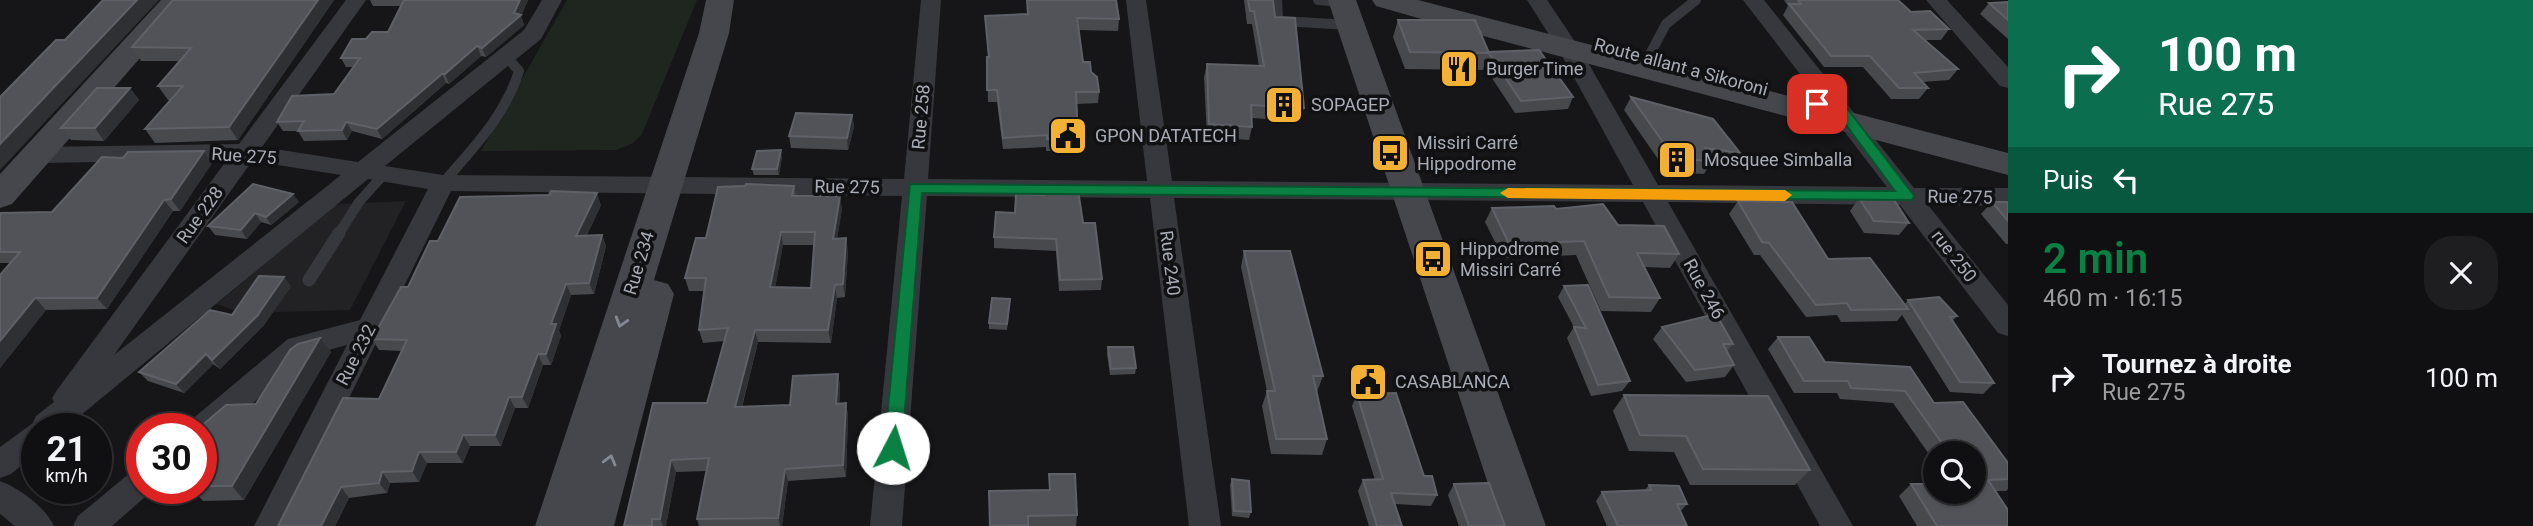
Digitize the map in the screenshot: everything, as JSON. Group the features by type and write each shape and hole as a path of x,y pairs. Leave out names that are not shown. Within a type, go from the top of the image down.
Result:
{"street":[{"path":"0,196 177,0"},
{"name":"Rue 228","path":"54,413 356,0"},
{"path":"63,413 375,172 533,34 552,0"},
{"name":"Rue 234","path":"592,526 720,0"},
{"name":"Rue 234","path":"557,526 674,186 744,0"},
{"name":"Rue 258","path":"886,526 931,0"},
{"name":"Rue 240","path":"1136,0 1205,526"},
{"path":"1386,0 1844,115 2008,164"},
{"name":"Route allant a Sikoroni","path":"1436,0 1564,43 1648,58 1844,115 2008,154"},
{"name":"Rue 246","path":"1536,0 1564,43 1837,526"},
{"name":"rue 250","path":"1753,0 2008,325"},
{"path":"1936,0 2008,81"},
{"path":"1338,7 1408,192 1524,526"},
{"name":"Rue 275","path":"38,155 245,152 443,184 2008,197"},
{"name":"Rue 232","path":"270,526 443,184"},
{"path":"217,416 298,347 370,328"},
{"name":"Rue 228","path":"0,465 21,447"},
{"path":"0,495 38,526"},
{"path":"89,526 126,495"}],"lane":[{"path":"1277,0 1278,18 1281,21 1338,7"},
{"path":"1648,58 1660,28 1675,13 1696,0"},
{"path":"443,184 497,117 515,86 519,71 506,55"},
{"path":"309,280 375,172"}],"shaded area":[{"path":"567,0 697,0 642,134 633,143 617,150 481,151"},
{"path":"406,201 350,310 241,313 217,304 331,208 339,204"}],"building":[{"path":"103,0 137,0 0,144 0,97 56,40 65,40"},
{"path":"173,0 318,0 229,127 145,129 183,86 158,86 191,48 132,47"},
{"path":"404,0 520,0 514,13 521,15 482,48 477,46 377,129 346,122 342,130 298,131 304,121 277,122 292,96 334,94 360,58 341,58 352,39 366,39 372,32 388,32"},
{"path":"1027,0 1116,0 1119,19 1077,18 1083,62 1090,62 1091,72 1097,77 1099,92 1076,92 1078,139 1047,139 1047,135 1003,138 997,90 987,90 989,57 985,16 1028,14"},
{"path":"1248,0 1273,0 1275,17 1295,18 1304,108 1251,105 1252,127 1209,124 1207,64 1264,66 1254,11 1250,11"},
{"path":"1798,0 1898,0 1911,12 1930,11 1949,29 1913,30 1958,69 1914,73 1928,88 1899,88 1870,56 1831,56 1789,4 1801,4"},
{"path":"2008,2 2008,20 1989,3"},
{"path":"1398,20 1475,20 1489,53 1410,52"},
{"path":"1539,50 1573,97 1521,101 1488,52"},
{"path":"97,88 130,88 95,128 61,128"},
{"path":"1631,97 1713,119 1740,153 1705,148 1712,161 1675,159"},
{"path":"796,113 852,115 847,138 789,136"},
{"path":"781,150 777,169 752,169 757,151"},
{"path":"204,151 171,199 164,200 97,298 35,298 0,341 0,275 20,252 0,252 0,213 52,212 102,157 123,158 128,152"},
{"path":"253,184 293,194 266,217 255,213 241,230 208,226"},
{"path":"794,186 792,196 840,196 833,239 846,238 843,284 835,285 828,330 755,330 735,407 790,405 793,376 838,374 836,404 846,403 843,465 785,469 778,518 697,519 709,458 671,460 660,519 652,519 652,526 624,526 653,403 707,403 728,328 699,330 706,278 685,278 696,238 706,238 718,187","holes":["781,232 815,232 811,288 770,287"]},
{"path":"1078,190 1083,223 1095,223 1102,279 1060,280 1056,239 994,237 996,212 1015,213 1016,194 1044,195 1044,192"},
{"path":"551,191 597,193 576,236 602,235 589,283 566,284 551,324 556,324 546,354 538,354 522,397 509,397 495,435 463,435 456,452 419,452 412,471 382,472 379,483 341,487 321,526 278,526 343,398 379,399 407,340 372,339 401,287 408,287 430,241 438,241 460,197 549,195"},
{"path":"1859,198 1894,200 1909,223 1874,221"},
{"path":"1738,201 1792,202 1828,259 1870,258 1908,309 1851,310 1847,303 1816,305 1769,243 1762,242"},
{"path":"1992,202 2008,202 2008,221"},
{"path":"1603,204 1618,225 1664,226 1679,254 1637,253 1660,298 1609,297 1584,241 1509,244 1492,208 1554,206 1556,209"},
{"path":"1244,251 1290,251 1323,376 1313,376 1327,439 1276,439 1267,391 1275,391"},
{"path":"259,276 284,277 257,316 212,360 206,354 176,384 139,372 210,310 232,315"},
{"path":"1588,285 1630,381 1598,385 1574,327 1586,328 1564,286"},
{"path":"1939,297 1957,316 1950,317 1994,383 1960,382 1908,300"},
{"path":"992,298 1010,299 1007,324 989,323"},
{"path":"1716,314 1733,344 1723,344 1734,365 1695,370 1662,327"},
{"path":"1778,337 1809,337 1825,362 1910,367 1934,403 1963,402 2008,463 2008,479 1988,480 2008,510 2008,526 1937,526 1923,504 1986,504 1986,441 1940,441 1905,391 1851,388 1848,381 1804,381"},
{"path":"320,338 232,486 217,486 217,413 226,405 256,404 290,350 298,344"},
{"path":"1108,347 1133,347 1136,368 1111,369"},
{"path":"1396,393 1424,476 1432,476 1437,495 1391,493 1402,526 1377,526 1363,480 1383,479 1357,394"},
{"path":"1624,395 1768,396 1810,470 1703,469 1686,436 1640,435"},
{"path":"1049,474 1075,474 1077,515 1028,516 1028,525 990,526 989,491 1050,490"},
{"path":"1232,479 1249,481 1251,512 1234,511"},
{"path":"1489,483 1505,526 1469,526 1454,484"},
{"path":"1911,484 1923,484 1923,503"},
{"path":"1649,485 1679,486 1687,504 1677,504 1687,526 1618,526 1602,492 1651,490"}],"slow traffic":[{"path":"1508,193 1785,195"}],"place":[{"name":"Burger Time","path":"1459,69"},
{"name":"SOPAGEP","path":"1284,105"},
{"name":"GPON DATATECH","path":"1068,136"},
{"name":"Missiri Carré Hippodrome","path":"1390,153"},
{"name":"Mosquee Simballa","path":"1677,160"},
{"name":"Hippodrome Missiri Carré","path":"1433,259"},
{"name":"CASABLANCA","path":"1368,382"}],"route":[{"path":"893,448 915,188 1907,196 1842,110 1817,104"}]}
